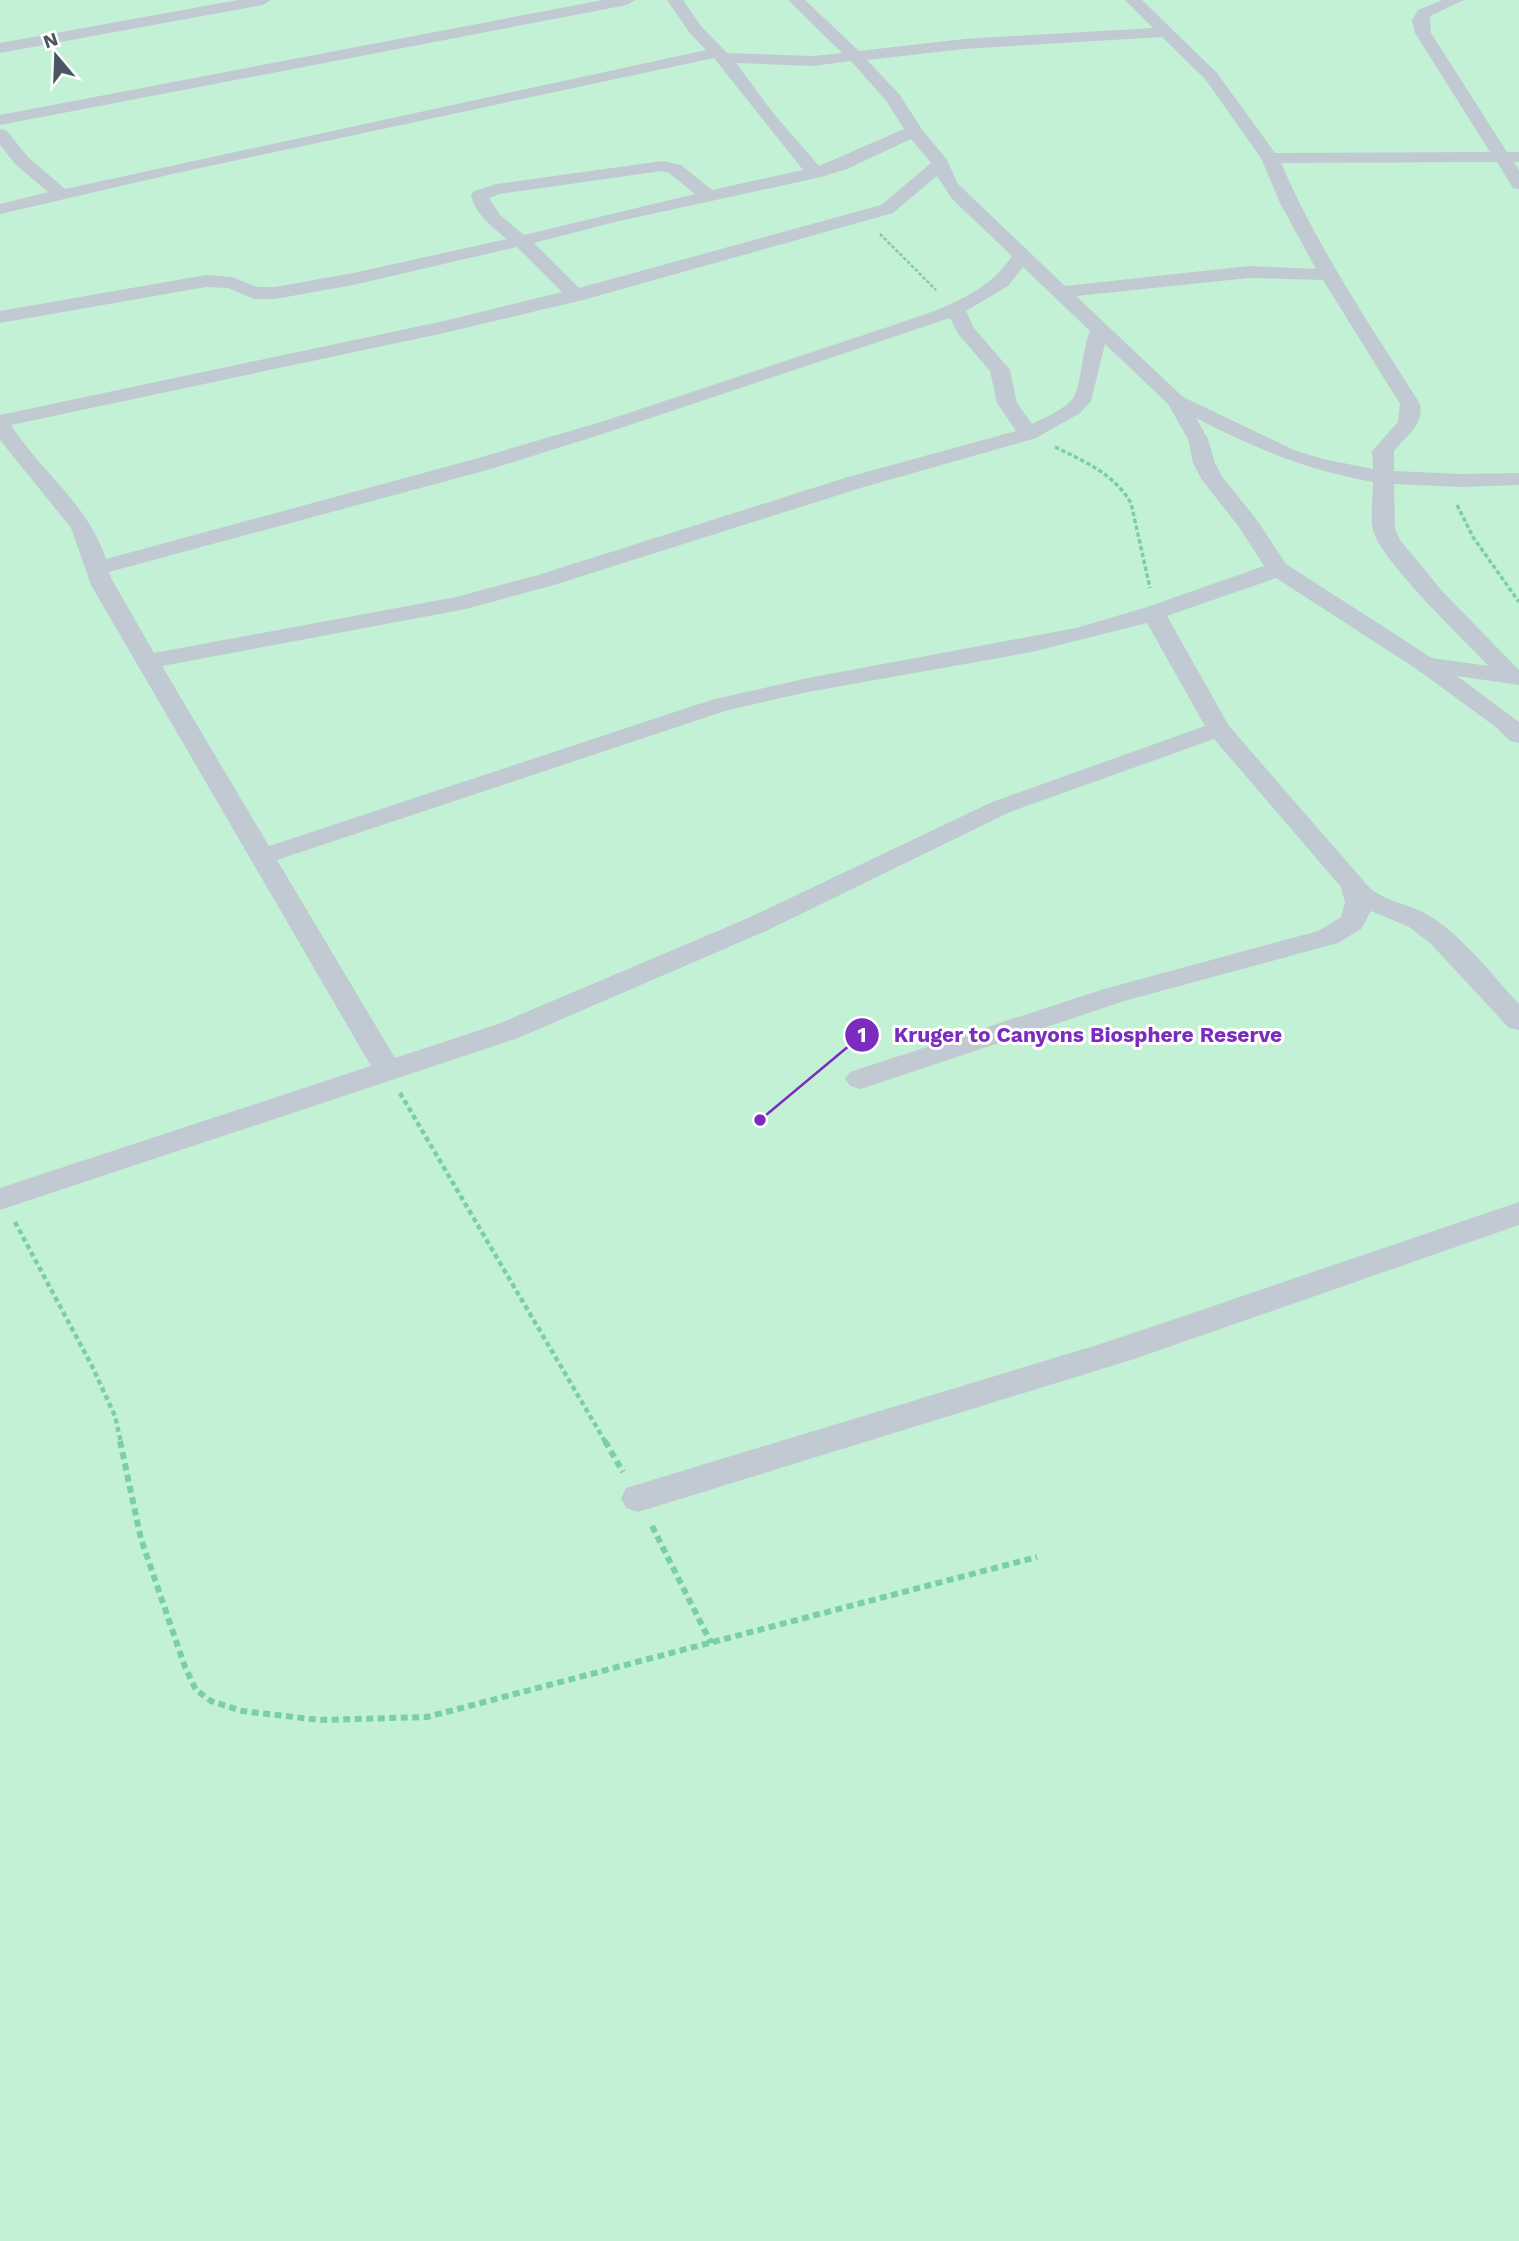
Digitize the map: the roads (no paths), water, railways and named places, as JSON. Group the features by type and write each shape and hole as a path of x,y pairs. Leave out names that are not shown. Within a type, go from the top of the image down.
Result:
{"street":[{"path":"0,48 263,0"},
{"path":"0,120 627,0"},
{"path":"675,0 695,29 720,55 768,118 815,173"},
{"path":"796,0 856,57 894,99 914,131 941,164 950,187 1176,401 1198,439 1204,463 1213,480 1249,525 1278,569 1426,665 1506,723 1519,736"},
{"path":"1133,0 1211,76 1270,158 1289,203 1329,275 1410,404 1413,414 1411,420 1389,440 1383,451 1384,529 1389,542 1434,596 1516,678"},
{"path":"1456,0 1423,13 1420,20 1423,33 1511,158 1519,184"},
{"path":"0,209 720,55 813,61 964,44 1167,32"},
{"path":"0,317 206,281 232,284 254,293 275,293 353,279 522,242 613,217 815,173 841,165 914,131"},
{"path":"0,134 22,161 62,195"},
{"path":"1270,158 1511,158"},
{"path":"388,1071 146,662 103,585 83,531 65,503 10,441 0,423 576,296 863,218 900,201 926,174 941,164"},
{"path":"576,296 488,212 478,198 480,195 497,189 662,166 675,169 709,196"},
{"path":"97,568 534,449 879,336 955,307 1002,282 1021,256"},
{"path":"1059,292 1249,272 1329,275"},
{"path":"955,307 965,330 1000,370 1007,403 1029,434"},
{"path":"146,662 458,604 572,572 856,482 1029,434 1073,409 1084,397 1094,346 1101,331"},
{"path":"1176,401 1285,454 1319,465 1383,478 1446,482 1519,479"},
{"path":"261,858 720,705 783,688 1075,636 1154,613 1278,569"},
{"path":"860,1079 1114,995 1328,937 1341,932 1354,922 1361,909 1359,896 1353,885 1219,729 1170,646 1154,613"},
{"path":"1426,665 1516,678"},
{"path":"3,1199 508,1031 655,971 1001,807 1219,729"},
{"path":"1359,896 1419,921 1441,938 1519,1021"},
{"path":"638,1498 1119,1351 1519,1213"}],"place":[{"name":"Kruger to Canyons Biosphere Reserve","path":"760,1120"}]}
